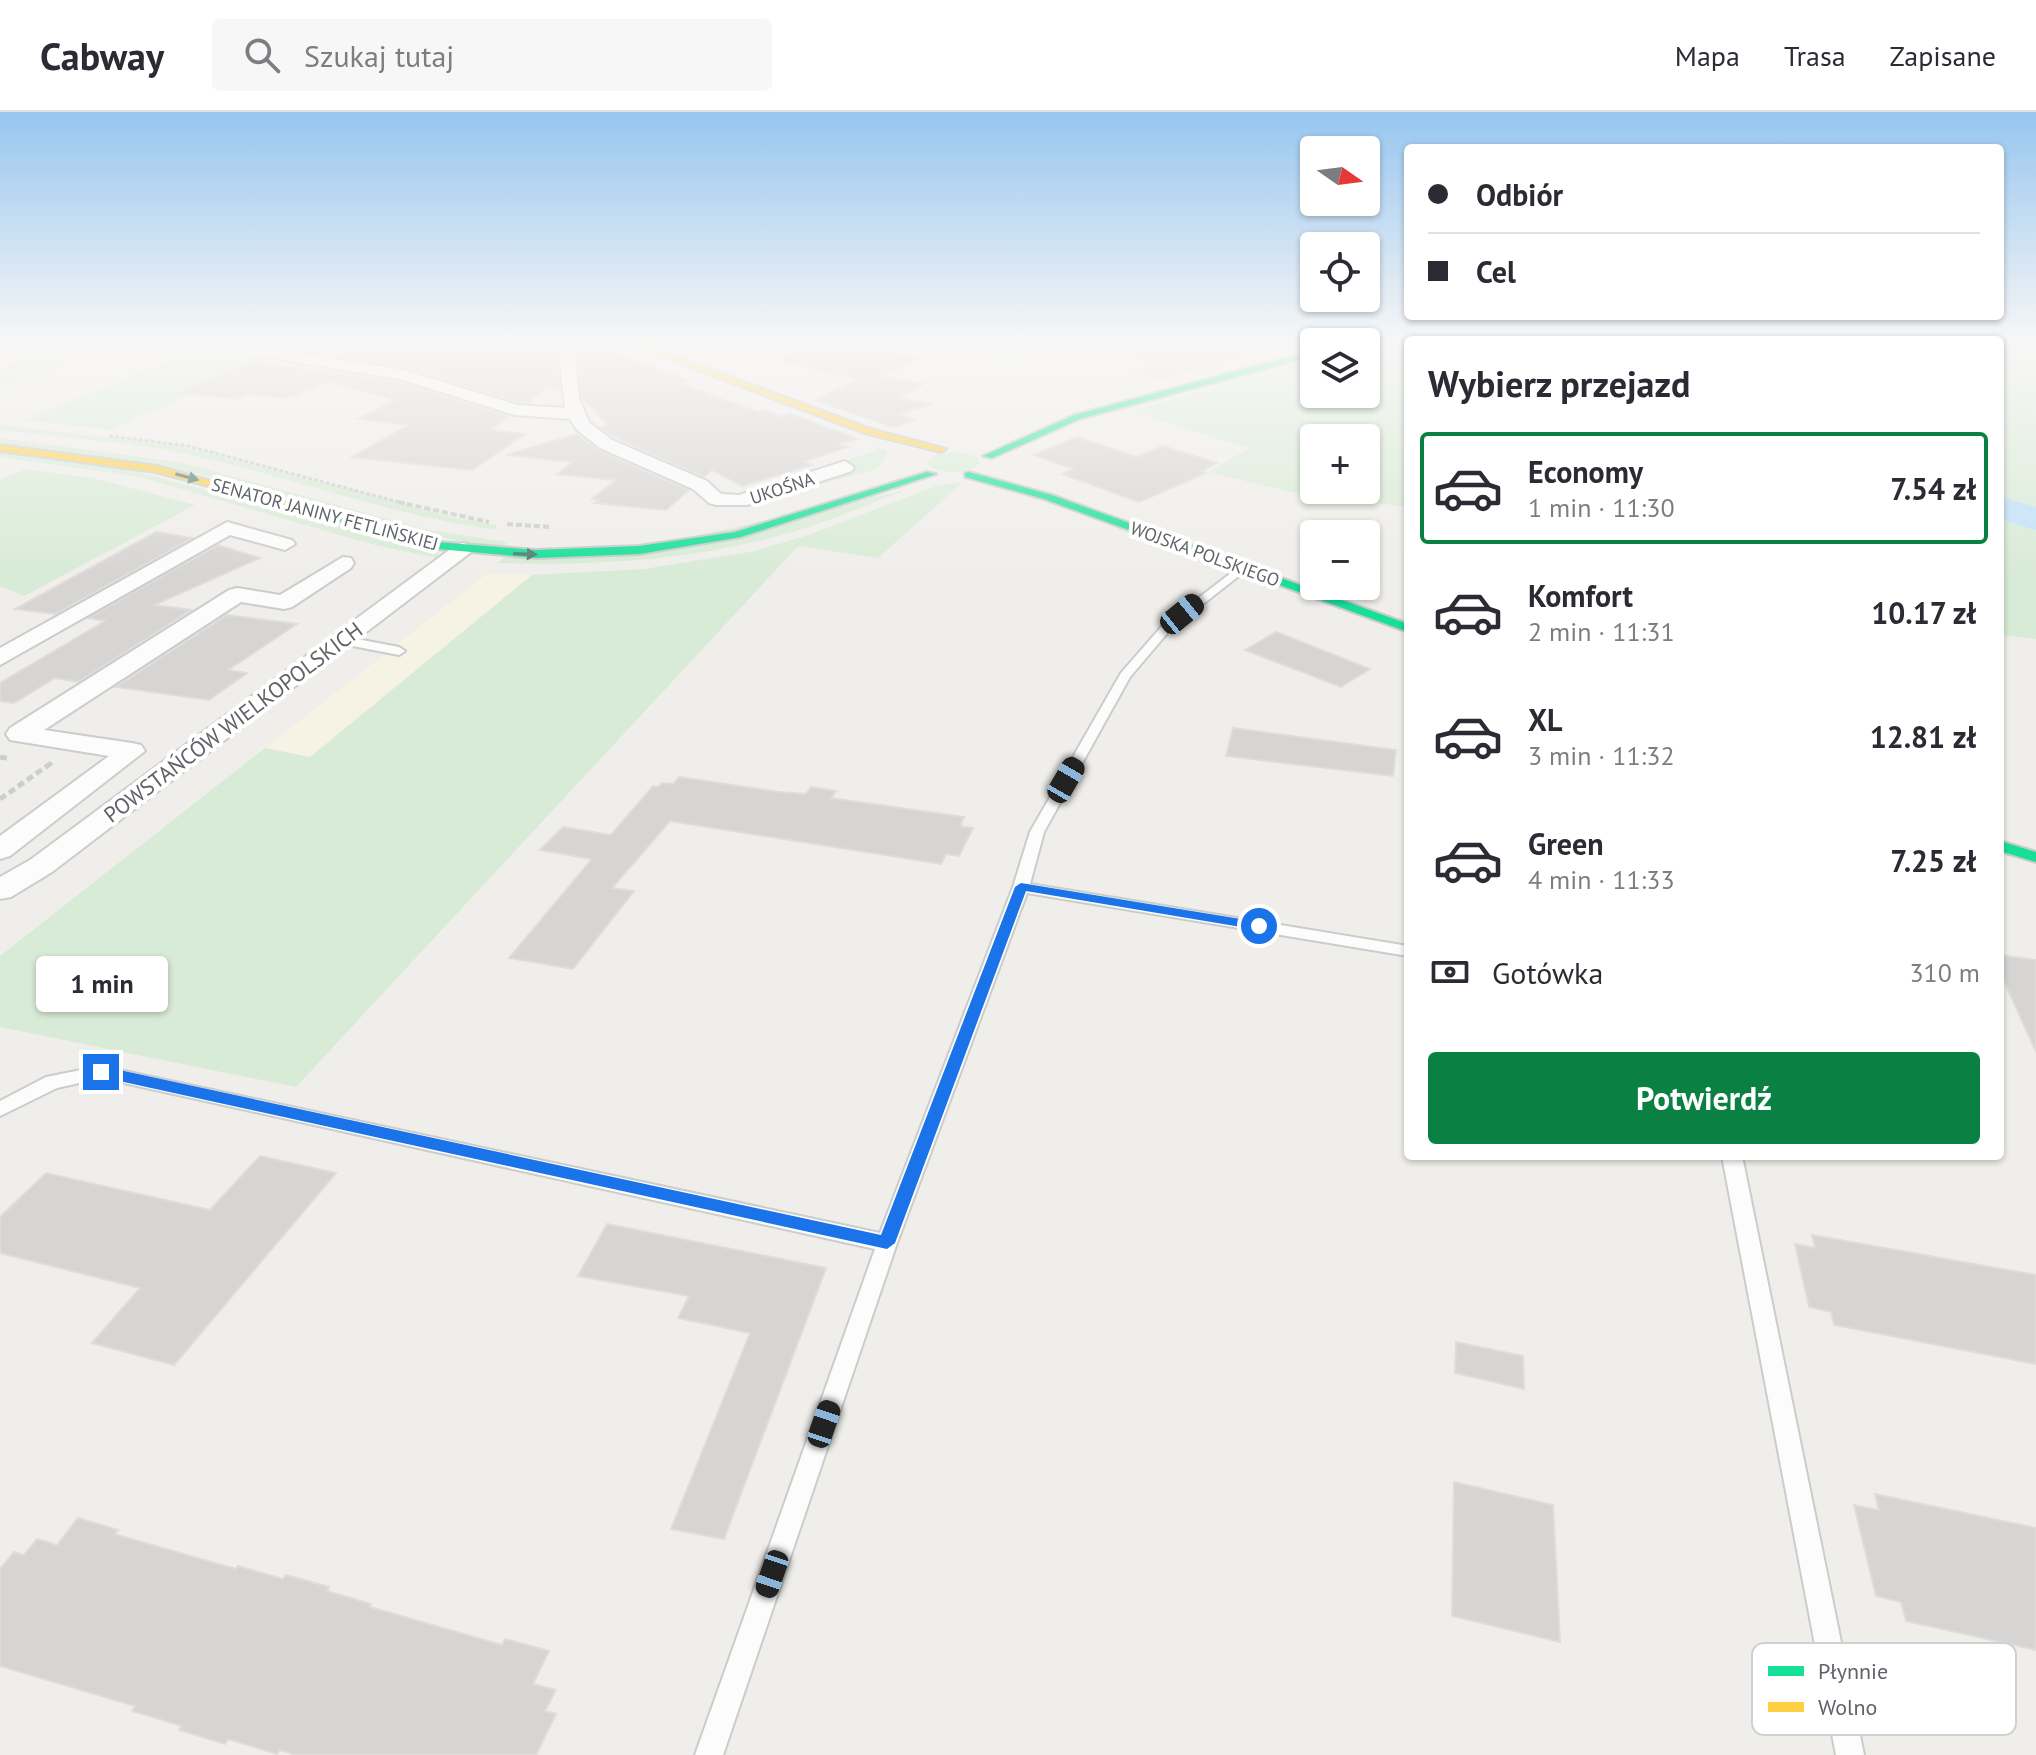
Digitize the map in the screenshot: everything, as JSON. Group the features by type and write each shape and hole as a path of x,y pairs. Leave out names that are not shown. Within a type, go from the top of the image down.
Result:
{"main road":[{"path":"843,422 941,449 975,454 1066,422"},
{"path":"868,431 923,465 969,475 975,454"},
{"name":"SENATOR JANINY FETLIŃSKIEJ","path":"0,434 166,455 432,526 529,538 641,535 716,524 900,475 923,465"},
{"name":"SENATOR JANINY FETLIŃSKIEJ","path":"0,448 157,469 403,539 463,549 561,554 684,544 761,529 923,465"},
{"path":"923,465 941,449"},
{"name":"WOJSKA POLSKIEGO","path":"975,454 1048,497"},
{"name":"WOJSKA POLSKIEGO","path":"969,475 1048,497 1404,627"},
{"path":"2004,847 2036,857"}],"street":[{"name":"UKOŚNA","path":"581,422 606,444 700,485 716,499 727,502 759,496 845,467"},
{"path":"0,658 227,528 285,544"},
{"name":"POWSTAŃCÓW WIELKOPOLSKICH","path":"0,890 41,866 463,549"},
{"path":"184,760 19,734 237,595 284,602 343,563"},
{"path":"0,850 132,751"}],"lane":[{"path":"709,1755 887,1243 1021,887 1037,832 1125,676 1166,628 1244,568"},
{"path":"341,640 399,651"},
{"path":"1021,887 1404,950"},
{"path":"0,1109 52,1082 101,1072 887,1243"},
{"path":"1733,1160 1828,1643"},
{"path":"1846,1735 1850,1755"}],"path":[{"path":"0,757 13,759"},
{"path":"0,799 50,764 38,763"}],"shaded area":[{"path":"488,573 532,575 310,758 265,748"}],"green space":[{"path":"38,422 130,422 112,430"},
{"path":"1164,422 1404,422 1404,506 1380,503 1380,424 1300,424 1300,493 1209,472 1249,448"},
{"path":"2004,422 2036,422 2036,639 2004,635"},
{"path":"0,425 184,447 456,518 496,525 496,529 518,532 477,527 397,510 174,452 0,430"},
{"path":"0,438 180,462 427,530 508,542 501,547 468,544 189,472 0,444"},
{"path":"868,445 886,451 877,469 744,504 854,468 842,462 877,450"},
{"path":"0,452 116,466 438,552 438,558 375,545 139,477 0,457"},
{"path":"954,452 976,456 980,463 968,470 945,472 926,463 937,454"},
{"path":"25,469 93,478 195,505 24,596 0,586 0,480"},
{"path":"963,482 878,558 798,546 296,1087 0,1027 0,956 265,748 310,757 532,575 644,569 750,552 806,536 936,486"},
{"path":"906,490 785,534 734,546 667,557 599,563 498,563 504,557 599,557"}],"building":[{"path":"380,422 502,422 491,430 525,434 472,470 352,457 408,425"},
{"path":"605,422 812,422 858,439 840,444 848,447 805,461 812,465 742,486 712,470 704,477 614,437 600,427 608,425"},
{"path":"878,422 910,422 893,427"},
{"path":"577,434 599,451 689,490 666,510 594,503 599,499 592,499 616,480 557,474 573,462 506,455"},
{"path":"1077,437 1136,457 1163,446 1217,463 1202,471 1206,473 1139,502 1062,474 1074,469 1034,455"},
{"path":"156,532 192,538 55,614 15,609"},
{"path":"218,545 260,558 154,605 191,610 78,682 55,678 14,703 0,701 0,683 105,621 88,618"},
{"path":"227,615 297,624 228,670 247,673 209,700 116,687"},
{"path":"1276,632 1370,669 1341,687 1245,650"},
{"path":"1233,728 1396,750 1393,776 1226,756"},
{"path":"679,777 779,792 806,794 811,787 836,791 831,798 964,817 960,826 973,828 959,856 946,854 941,864 670,821 612,888 634,891 573,969 509,958 592,859 540,850 563,827 611,835 653,786 673,784"},
{"path":"2004,956 2036,960 2036,1052 2004,981"},
{"path":"260,1156 336,1173 174,1365 92,1343 140,1288 0,1253 0,1217 46,1173 210,1210"},
{"path":"607,1224 826,1268 724,1539 671,1529 750,1333 678,1318 689,1296 578,1276"},
{"path":"1812,1235 2036,1275 2036,1364 1834,1325 1831,1312 1809,1307 1795,1244 1815,1248"},
{"path":"1456,1342 1523,1356 1524,1389 1455,1373"},
{"path":"1454,1482 1553,1505 1560,1642 1452,1616"},
{"path":"1875,1494 2036,1528 2036,1650 2016,1643 1906,1621 1901,1602 1876,1596 1854,1505 1879,1510"},
{"path":"78,1518 118,1530 114,1534 236,1569 238,1566 283,1579 286,1575 329,1587 327,1591 371,1604 370,1607 502,1645 505,1639 549,1651 533,1684 556,1690 545,1711 556,1714 536,1755 296,1755 280,1750 277,1754 228,1739 225,1744 179,1730 182,1726 132,1711 135,1706 0,1666 0,1569 14,1552 24,1555 37,1539 57,1545"}],"waterway":[{"path":"2004,508 2036,519"}],"traffic: fast":[{"path":"988,456 1066,422"},
{"path":"283,503 438,545 536,554 639,550 737,535 931,474"},
{"path":"969,475 1048,497 1404,627"},
{"path":"2004,847 2036,857"}],"traffic: slow":[{"path":"843,422 941,449"},
{"path":"0,448 157,469 283,503"}],"route":[{"path":"101,1072 887,1243 1021,887 1259,926"}]}
